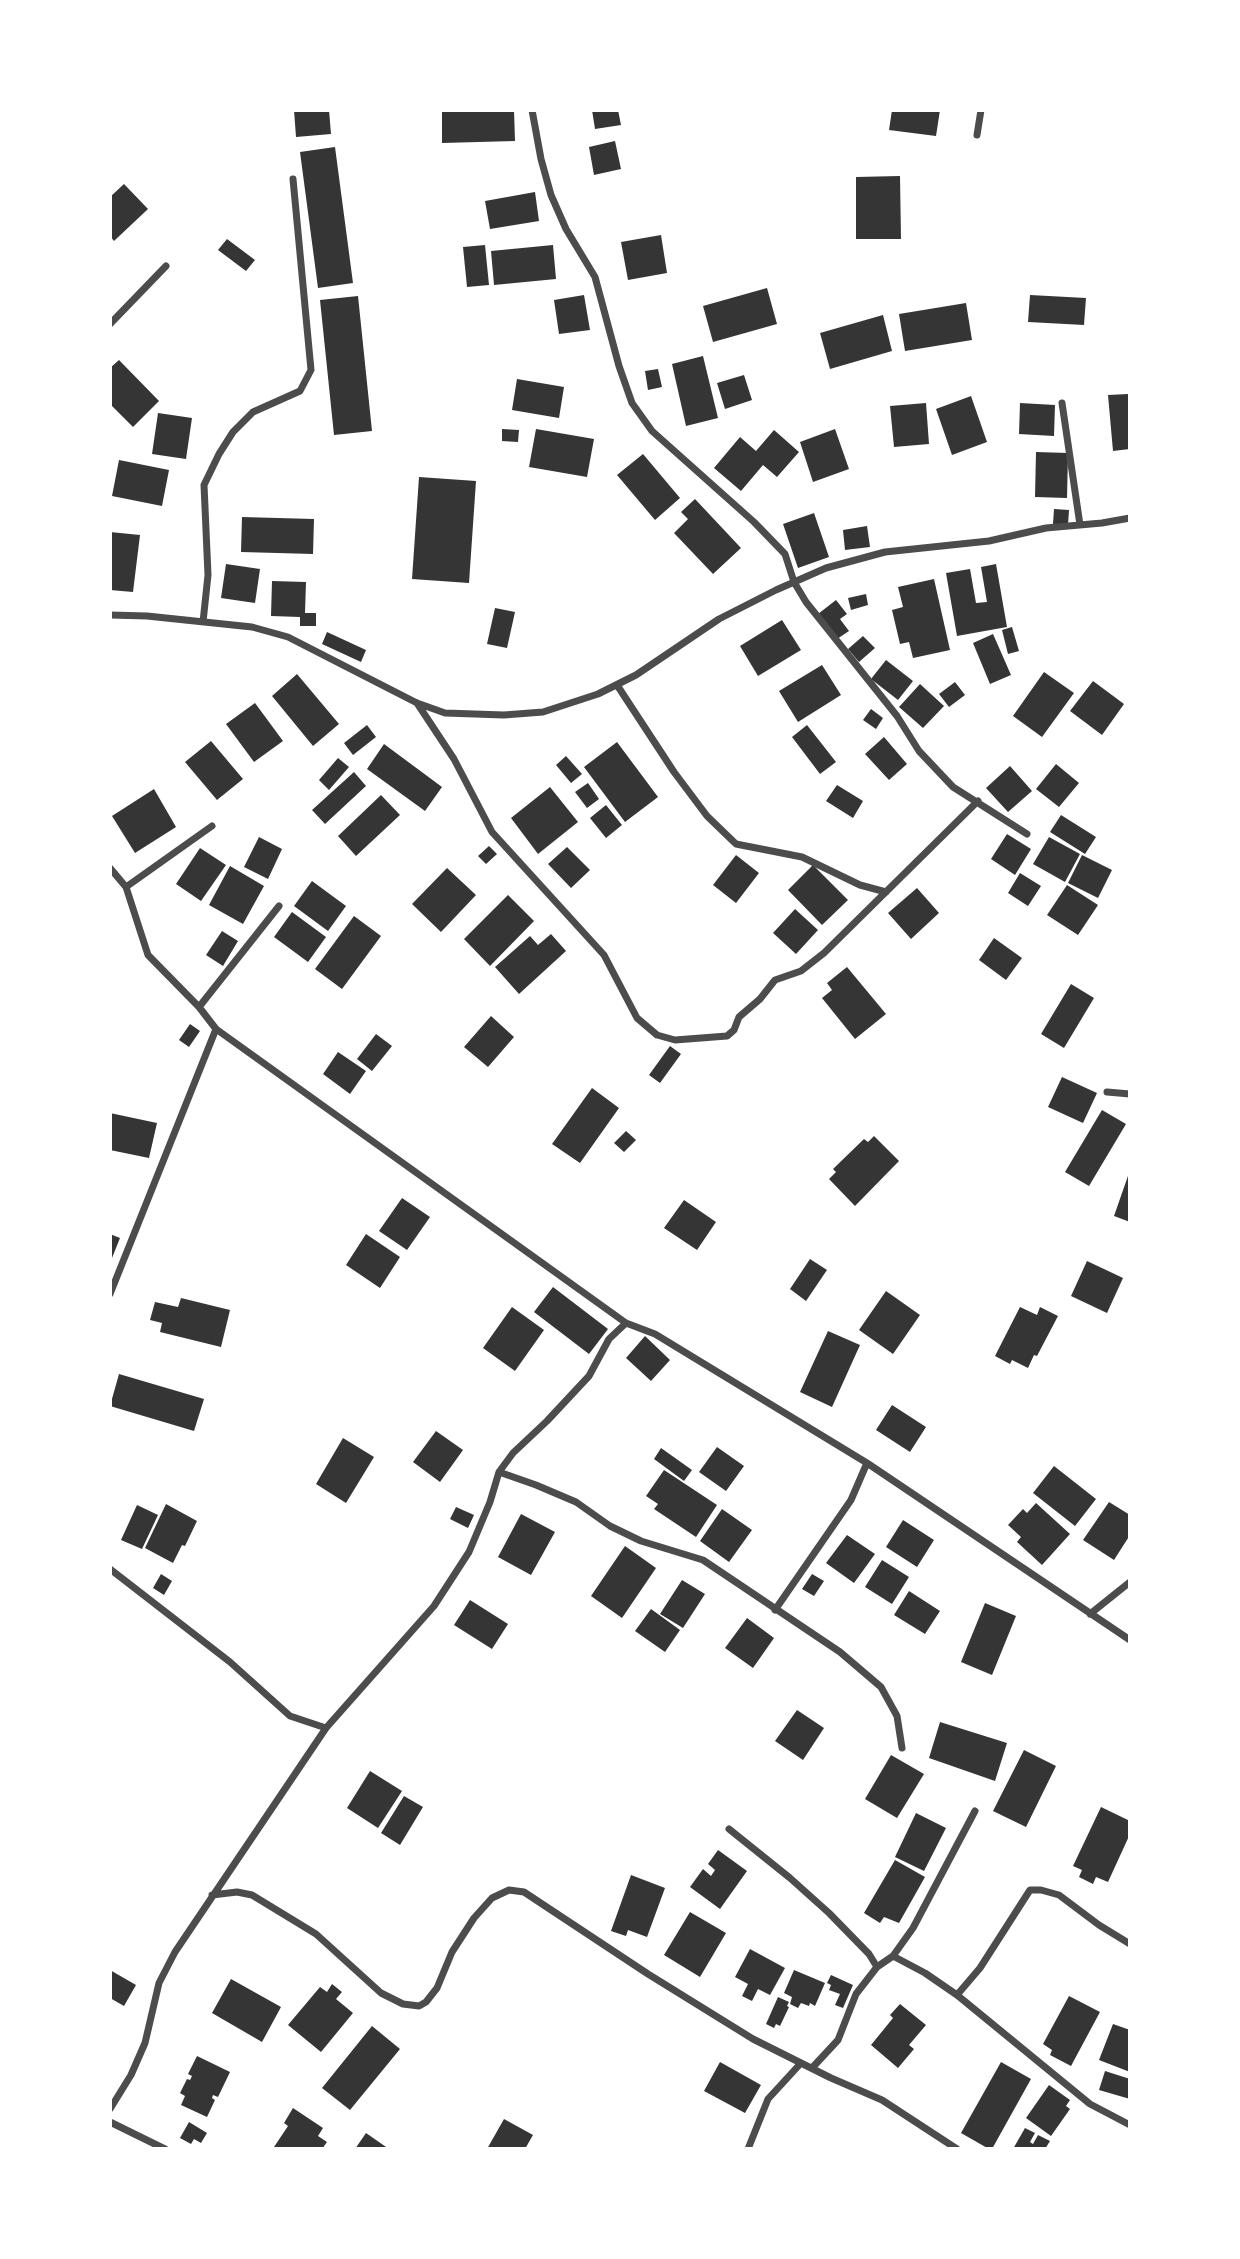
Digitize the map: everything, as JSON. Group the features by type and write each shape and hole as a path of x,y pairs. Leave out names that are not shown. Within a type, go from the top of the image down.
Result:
{"street":[{"path":"532,110 551,195 566,229 595,277 632,402 652,431 754,522 785,554 794,582 806,602 897,716 919,751 953,787 1027,834"},
{"path":"977,135 981,110"},
{"path":"202,622 208,575 204,485 233,432 253,412 300,391 311,370 293,179"},
{"path":"110,324 166,266"},
{"path":"1062,403 1080,525"},
{"path":"110,615 252,627 288,637 417,702 445,713 504,715 543,712 617,685 719,619 826,568 885,552 989,541 1046,528 1130,518"},
{"path":"617,685 674,772 707,816 736,844 802,857 860,885 886,892"},
{"path":"417,702 454,759 492,832 604,955 638,1018 657,1035 675,1041 727,1036 734,1030 739,1017 760,999 775,980 801,971 824,953 978,801"},
{"path":"125,887 212,826"},
{"path":"110,868 125,887 148,955 199,1007 216,1029 626,1323 655,1334 867,1463 1130,1640"},
{"path":"199,1007 279,906"},
{"path":"110,1294 216,1029"},
{"path":"1107,1092 1130,1094"},
{"path":"110,2109 131,2075 145,2043 159,1983 175,1952 212,1895 326,1728 434,1606 469,1552 490,1502 499,1472 513,1453 589,1376 609,1339 626,1323"},
{"path":"775,1610 851,1500 867,1463"},
{"path":"499,1472 576,1502 610,1526 641,1541 703,1560 840,1652 881,1687 897,1717 902,1748"},
{"path":"110,1569 230,1661 290,1716 326,1728"},
{"path":"1090,1614 1130,1582"},
{"path":"812,2068 838,2040 856,1994 877,1967 893,1956 913,1927 975,1811"},
{"path":"729,1829 829,1913 869,1954 877,1967"},
{"path":"212,1895 237,1892 252,1895 316,1934 381,1993 403,2004 419,2006 426,2002 437,1988 452,1952 474,1918 492,1898 509,1890 524,1892 753,2039 882,2100 957,2149"},
{"path":"957,1995 980,1968 1030,1890 1059,1895 1130,1944"},
{"path":"893,1956 925,1973 957,1995 1090,2104 1130,2124"},
{"path":"748,2149 768,2099 801,2063"},
{"path":"110,2122 165,2149"}],"building":[{"path":"294,110 329,110 331,134 296,137"},
{"path":"442,110 514,110 515,141 442,143"},
{"path":"592,110 618,110 621,125 595,129"},
{"path":"892,110 940,110 936,136 889,130"},
{"path":"615,141 621,169 594,175 589,147"},
{"path":"335,147 353,283 318,288 300,152"},
{"path":"900,176 901,239 856,239 856,177"},
{"path":"124,184 148,209 114,241 110,236 110,197"},
{"path":"535,192 539,221 490,229 485,201"},
{"path":"661,235 667,273 628,280 621,242"},
{"path":"227,239 255,260 246,271 218,250"},
{"path":"485,245 489,285 467,287 463,247"},
{"path":"553,245 556,279 494,285 491,251"},
{"path":"767,288 777,324 713,342 703,306"},
{"path":"584,295 590,330 559,334 554,300"},
{"path":"1030,295 1086,298 1084,325 1028,322"},
{"path":"358,296 372,431 334,435 320,300"},
{"path":"966,303 972,340 905,351 899,314"},
{"path":"883,315 892,351 830,369 820,333"},
{"path":"703,356 718,418 686,426 672,364"},
{"path":"119,360 159,401 133,427 110,404 110,368"},
{"path":"658,369 662,387 648,390 645,371"},
{"path":"744,375 752,400 725,409 717,383"},
{"path":"517,379 564,387 559,418 512,410"},
{"path":"1128,394 1130,449 1113,451 1108,395"},
{"path":"971,396 987,442 952,455 936,409"},
{"path":"926,403 929,444 894,447 890,406"},
{"path":"1020,403 1055,405 1054,436 1019,434"},
{"path":"158,413 192,418 186,459 152,454"},
{"path":"502,429 519,430 518,442 502,441"},
{"path":"536,429 594,439 587,477 529,467"},
{"path":"835,429 849,469 813,482 800,442"},
{"path":"774,430 799,452 777,477 763,465 741,491 714,468 740,437 756,451"},
{"path":"1036,452 1068,453 1067,498 1035,497"},
{"path":"643,454 680,498 655,520 617,475"},
{"path":"119,460 169,470 162,506 112,496"},
{"path":"419,477 476,481 469,583 412,579"},
{"path":"695,499 741,548 713,574 674,533 688,519 681,512"},
{"path":"1054,509 1069,510 1068,525 1053,524"},
{"path":"814,513 829,557 798,568 783,524"},
{"path":"242,517 314,519 313,554 241,552"},
{"path":"867,526 870,547 845,550 843,530"},
{"path":"110,532 140,535 133,592 110,590"},
{"path":"226,564 260,569 255,603 221,598"},
{"path":"996,564 1007,627 957,636 946,573 970,569 976,603 987,602 981,567"},
{"path":"934,579 950,650 913,658 909,642 900,644 892,610 903,607 898,587"},
{"path":"272,581 306,582 305,613 316,613 316,626 300,626 300,617 271,616"},
{"path":"866,594 868,605 851,610 848,598"},
{"path":"836,600 847,614 840,619 849,631 837,639 818,614"},
{"path":"495,608 515,612 507,648 487,644"},
{"path":"782,620 801,650 758,676 740,646"},
{"path":"1012,627 1019,651 1008,654 1002,630"},
{"path":"327,632 366,650 361,662 322,644"},
{"path":"993,634 1011,675 990,684 973,643"},
{"path":"863,636 875,648 859,662 848,649"},
{"path":"886,660 913,681 898,700 871,679"},
{"path":"822,665 841,695 798,722 779,691"},
{"path":"1044,672 1074,693 1042,737 1013,716"},
{"path":"297,674 339,724 313,746 272,696"},
{"path":"1093,681 1124,704 1102,735 1070,711"},
{"path":"955,682 965,695 949,707 939,694"},
{"path":"920,684 944,706 923,728 899,707"},
{"path":"255,703 283,741 254,762 226,724"},
{"path":"871,709 883,718 876,729 863,720"},
{"path":"367,725 376,737 353,755 344,743"},
{"path":"807,725 836,762 820,774 792,737"},
{"path":"884,737 907,764 889,780 865,754"},
{"path":"211,741 243,779 217,800 185,762"},
{"path":"617,742 658,797 625,822 584,767"},
{"path":"384,744 442,787 425,811 367,769"},
{"path":"566,756 582,774 571,783 556,765"},
{"path":"338,758 349,767 329,790 319,780"},
{"path":"1056,764 1079,783 1059,807 1036,789"},
{"path":"1010,766 1032,791 1008,812 986,788"},
{"path":"354,772 366,786 325,824 312,810"},
{"path":"588,783 599,799 587,808 575,792"},
{"path":"837,785 863,801 853,818 826,801"},
{"path":"550,787 578,822 538,854 511,818"},
{"path":"154,789 176,827 135,853 112,816"},
{"path":"381,795 400,815 356,856 338,836"},
{"path":"606,805 622,825 606,838 590,818"},
{"path":"1061,815 1096,837 1085,854 1050,832"},
{"path":"1007,834 1031,849 1015,875 991,859"},
{"path":"259,837 282,849 268,879 244,867"},
{"path":"1049,837 1080,854 1065,882 1033,864"},
{"path":"489,846 497,854 486,864 478,856"},
{"path":"567,847 590,870 571,888 548,864"},
{"path":"200,848 226,865 201,901 176,884"},
{"path":"736,855 759,873 736,903 713,885"},
{"path":"1082,855 1112,870 1098,898 1068,883"},
{"path":"813,865 848,900 822,925 788,890"},
{"path":"230,866 264,886 243,924 209,905"},
{"path":"447,868 476,895 441,932 412,904"},
{"path":"1020,873 1041,886 1028,906 1008,893"},
{"path":"312,881 346,906 328,931 294,906"},
{"path":"1067,885 1098,905 1078,935 1047,915"},
{"path":"917,888 939,913 911,939 888,913"},
{"path":"508,895 534,921 490,966 464,939"},
{"path":"795,909 818,930 796,954 773,933"},
{"path":"292,912 326,937 308,962 274,937"},
{"path":"354,916 381,936 342,989 315,969"},
{"path":"222,931 238,941 223,966 206,955"},
{"path":"551,934 566,951 519,994 495,967 530,936 538,945"},
{"path":"994,938 1022,958 1006,980 979,960"},
{"path":"847,967 886,1014 855,1039 822,998 832,990 827,983"},
{"path":"1071,984 1094,998 1064,1048 1041,1034"},
{"path":"491,1016 514,1037 488,1067 464,1047"},
{"path":"190,1024 200,1031 189,1047 179,1040"},
{"path":"376,1034 392,1046 372,1071 357,1059"},
{"path":"670,1046 681,1054 660,1083 649,1075"},
{"path":"338,1052 366,1071 350,1094 323,1074"},
{"path":"1062,1077 1097,1093 1083,1123 1048,1107"},
{"path":"592,1088 619,1108 580,1163 552,1144"},
{"path":"1102,1110 1126,1124 1089,1186 1065,1172"},
{"path":"110,1113 157,1123 149,1158 110,1150"},
{"path":"626,1131 636,1140 624,1152 614,1143"},
{"path":"874,1136 899,1161 855,1206 829,1179 836,1172 833,1169 864,1139 868,1142"},
{"path":"1130,1173 1130,1222 1114,1216"},
{"path":"402,1198 430,1217 407,1250 379,1231"},
{"path":"684,1200 716,1222 697,1250 664,1228"},
{"path":"110,1234 120,1238 110,1263"},
{"path":"366,1234 400,1257 380,1288 346,1265"},
{"path":"810,1259 827,1270 806,1301 790,1289"},
{"path":"1087,1261 1123,1278 1107,1313 1071,1296"},
{"path":"553,1287 608,1329 589,1354 534,1312"},
{"path":"886,1291 920,1315 893,1354 859,1330"},
{"path":"181,1298 230,1310 221,1347 160,1332 162,1323 150,1320 155,1302 178,1307"},
{"path":"512,1307 544,1330 515,1371 483,1348"},
{"path":"1020,1307 1037,1315 1040,1307 1058,1316 1028,1368 1012,1360 1010,1364 995,1356"},
{"path":"828,1331 860,1345 832,1407 800,1392"},
{"path":"645,1336 670,1360 651,1381 626,1358"},
{"path":"119,1374 204,1399 194,1431 110,1406"},
{"path":"892,1405 926,1427 910,1452 876,1430"},
{"path":"436,1431 463,1450 440,1482 413,1462"},
{"path":"343,1438 374,1457 346,1503 316,1484"},
{"path":"717,1447 744,1466 726,1491 699,1472"},
{"path":"661,1448 692,1470 684,1481 654,1459"},
{"path":"1054,1466 1096,1499 1075,1526 1033,1493"},
{"path":"664,1470 717,1505 696,1537 654,1509 658,1504 646,1496"},
{"path":"1109,1502 1130,1515 1130,1535 1114,1560 1083,1540"},
{"path":"1036,1503 1070,1534 1042,1565 1017,1542 1021,1537 1008,1525 1023,1509 1027,1513"},
{"path":"166,1504 197,1521 173,1563 145,1548"},
{"path":"137,1505 158,1515 142,1549 121,1540"},
{"path":"456,1507 474,1515 468,1528 450,1519"},
{"path":"722,1509 752,1530 729,1562 700,1541"},
{"path":"521,1514 555,1532 531,1575 498,1557"},
{"path":"903,1520 934,1540 917,1567 886,1547"},
{"path":"847,1535 875,1554 854,1583 826,1563"},
{"path":"625,1546 656,1568 622,1618 591,1596"},
{"path":"882,1560 909,1577 892,1604 865,1587"},
{"path":"161,1574 172,1581 164,1595 153,1588"},
{"path":"812,1574 824,1581 814,1596 802,1589"},
{"path":"682,1580 705,1594 683,1628 660,1614"},
{"path":"909,1591 940,1611 925,1634 894,1615"},
{"path":"470,1600 508,1624 492,1649 454,1625"},
{"path":"985,1603 1016,1616 992,1675 961,1662"},
{"path":"651,1609 680,1630 665,1652 635,1631"},
{"path":"747,1618 774,1638 753,1668 725,1648"},
{"path":"797,1710 824,1728 803,1760 775,1741"},
{"path":"940,1722 1007,1743 995,1781 929,1758"},
{"path":"1024,1750 1056,1766 1026,1827 993,1811"},
{"path":"891,1755 924,1774 897,1818 865,1799"},
{"path":"370,1771 402,1791 378,1828 347,1808"},
{"path":"404,1796 423,1807 400,1845 381,1833"},
{"path":"1101,1807 1130,1821 1130,1834 1108,1882 1096,1877 1093,1884 1079,1877 1082,1870 1073,1866"},
{"path":"916,1813 946,1828 924,1871 895,1857"},
{"path":"718,1850 747,1871 720,1909 690,1887 703,1869 711,1876 715,1870 708,1864"},
{"path":"895,1860 925,1877 899,1923 884,1917 880,1923 864,1913"},
{"path":"631,1875 665,1888 647,1937 628,1930 626,1936 611,1931"},
{"path":"690,1912 726,1933 700,1977 664,1955"},
{"path":"750,1949 785,1968 770,1995 758,1989 752,2001 742,1996 748,1984 735,1977"},
{"path":"110,1970 136,1985 124,2006 110,1998"},
{"path":"794,1970 825,1983 815,2006 801,2003 798,2008 790,2004 792,1997 784,1993"},
{"path":"831,1975 853,1985 843,2008 835,2005 840,1994 829,1990 831,1985 827,1983"},
{"path":"231,1979 281,2007 262,2042 212,2013"},
{"path":"332,1984 342,1992 336,1999 353,2013 321,2052 288,2025 320,1987 327,1992"},
{"path":"1069,1996 1100,2012 1071,2066 1050,2055 1052,2050 1043,2044"},
{"path":"778,1997 789,2002 789,2007 780,2026 776,2024 774,2028 766,2024"},
{"path":"900,2004 926,2025 909,2045 914,2049 898,2068 871,2045 893,2018 890,2015"},
{"path":"1113,2024 1130,2030 1130,2072 1099,2060"},
{"path":"372,2026 400,2049 350,2110 322,2088"},
{"path":"197,2056 230,2072 218,2097 213,2095 215,2100 207,2117 181,2105 185,2096 180,2093 187,2079 190,2080 192,2076 188,2074"},
{"path":"720,2062 761,2085 745,2113 704,2091"},
{"path":"1001,2062 1031,2079 992,2149 989,2149 961,2133"},
{"path":"1105,2071 1130,2079 1130,2099 1099,2090"},
{"path":"1049,2085 1070,2100 1066,2106 1070,2109 1051,2136 1026,2118"},
{"path":"293,2108 323,2128 318,2136 327,2142 322,2149 274,2147 288,2126 284,2123"},
{"path":"504,2119 533,2135 525,2149 487,2149"},
{"path":"189,2122 207,2133 201,2143 194,2139 191,2144 180,2138"},
{"path":"1025,2128 1035,2133 1030,2142 1033,2144 1038,2135 1050,2141 1045,2149 1013,2149"},
{"path":"366,2133 389,2149 355,2149"}]}
